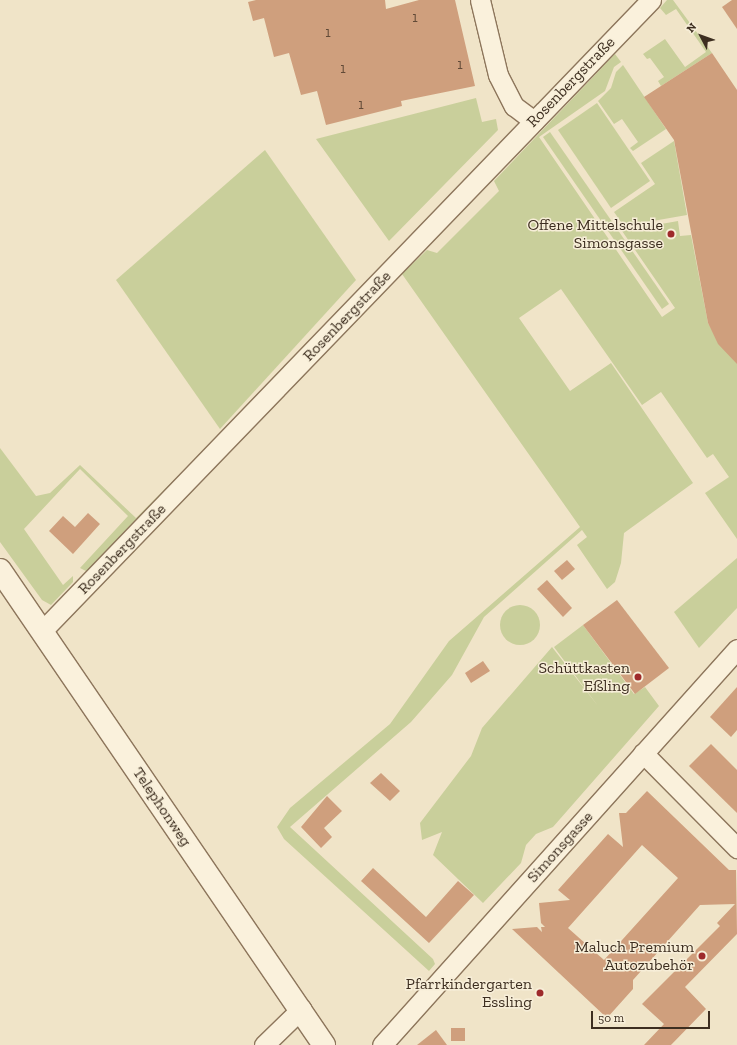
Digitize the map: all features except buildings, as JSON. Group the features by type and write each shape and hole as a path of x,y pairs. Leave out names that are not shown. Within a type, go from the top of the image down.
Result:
{"street":[{"path":"480,0 498,75 514,106 534,121"},
{"name":"Rosenbergstraße","path":"42,632 651,0"},
{"name":"Telephonweg","path":"0,570 301,1009 324,1045"},
{"name":"Simonsgasse","path":"382,1045 737,649"},
{"path":"643,753 737,848"},
{"path":"264,1045 301,1009"}],"green space":[{"path":"667,0 673,0 712,53 661,86 658,81 664,77 650,58 647,59 643,54 665,39 685,67 706,52 676,9 666,15 660,8"},
{"path":"615,54 621,62 614,67 605,91 539,137 662,317 675,308 622,231 678,221 680,236 691,235 708,323 719,344 737,362 737,539 705,493 729,477 713,454 707,458 661,392 642,405 561,289 519,318 570,391 611,363 693,483 624,533 621,563 615,582 607,589 577,545 587,537 582,530 484,617 452,675 411,722 290,827 433,959 435,964 429,971 284,839 277,827 290,808 390,724 449,641 580,527 402,274 427,250 437,253 499,191 494,181"},
{"path":"623,65 666,129 633,151 630,148 638,142 622,119 614,124 598,101 611,88 616,72"},
{"path":"476,98 482,122 496,119 498,130 389,241 316,139"},
{"path":"597,103 650,181 611,208 558,130"},
{"path":"550,132 669,304 662,309 543,137"},
{"path":"674,141 687,215 624,226 614,212 655,184 641,163"},
{"path":"265,150 356,280 220,429 116,280"},
{"path":"207,447 88,572 80,568 128,516 80,469 24,529 63,585 73,576 73,582 51,605 42,600 0,542 0,448 36,496 50,493 80,465 136,518"},
{"path":"737,558 737,608 699,648 674,612"},
{"path":"516,605 524,605 531,608 537,614 540,625 537,636 531,642 524,645 516,645 509,642 503,636 500,629 500,621 503,614 509,608"},
{"path":"583,625 634,694 645,687 659,706 553,827 536,834 526,845 521,863 483,903 433,855 442,832 422,840 420,823 471,756 482,728 552,647 598,706 554,647"}],"place":[{"name":"Offene Mittelschule Simonsgasse","path":"671,234"},
{"name":"Schüttkasten Eßling","path":"638,677"},
{"name":"Maluch Premium Autozubehör","path":"702,956"},
{"name":"Pfarrkindergarten Essling","path":"540,993"}]}
